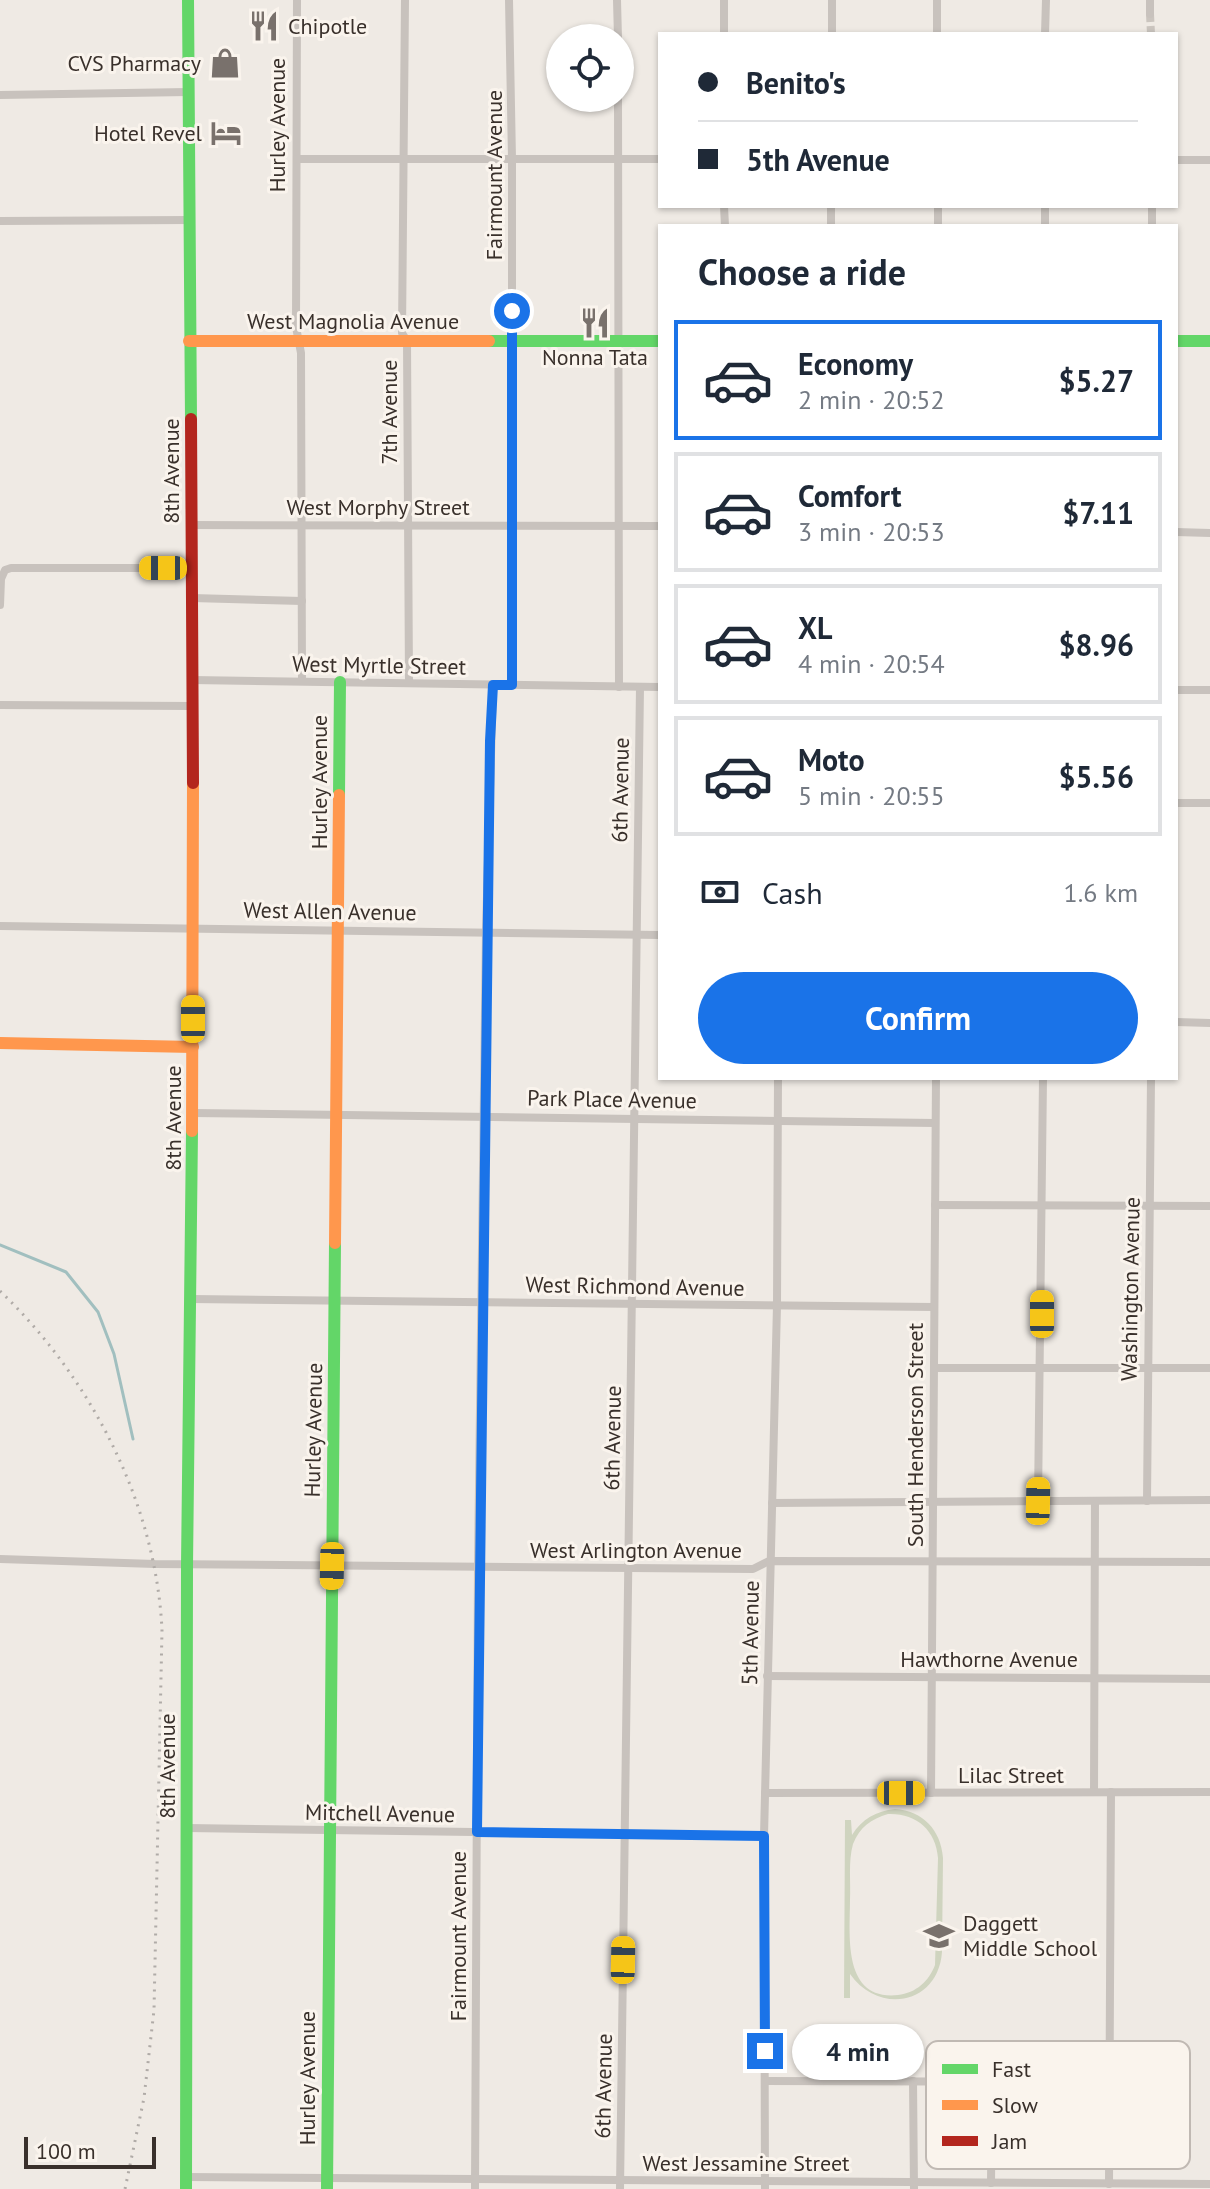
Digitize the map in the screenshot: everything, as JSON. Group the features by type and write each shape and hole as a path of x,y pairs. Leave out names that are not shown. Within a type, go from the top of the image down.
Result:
{"street":[{"name":"8th Avenue","path":"186,2183 187,1565 194,928 188,0"},
{"name":"Hurley Avenue","path":"297,0 296,327 301,353 302,681"},
{"name":"7th Avenue","path":"405,0 402,333 407,341 409,682"},
{"name":"Fairmount Avenue","path":"509,0 512,685"},
{"path":"617,0 618,24"},
{"path":"724,0 724,32"},
{"path":"832,0 832,32"},
{"path":"937,0 937,32"},
{"path":"1045,32 1046,0"},
{"path":"1150,0 1150,14"},
{"path":"0,95 188,92"},
{"path":"618,112 619,687"},
{"path":"297,159 658,159"},
{"path":"1178,160 1210,160"},
{"path":"0,221 189,220"},
{"name":"West Magnolia Avenue","path":"189,341 658,341"},
{"path":"1178,341 1210,341"},
{"name":"West Morphy Street","path":"191,525 658,526"},
{"path":"1178,532 1210,533"},
{"path":"0,605 1,579 5,570 11,568 192,568"},
{"path":"192,598 302,601"},
{"name":"West Myrtle Street","path":"192,680 658,687"},
{"name":"Hurley Avenue","path":"327,2184 340,682"},
{"name":"Fairmount Avenue","path":"475,2184 478,1567 486,931 493,685"},
{"name":"6th Avenue","path":"620,2185 640,687"},
{"path":"1178,690 1210,690"},
{"path":"0,705 192,706"},
{"path":"1178,803 1210,803"},
{"name":"West Allen Avenue","path":"0,926 658,935"},
{"path":"1178,1022 1210,1023"},
{"path":"0,1043 193,1047"},
{"name":"5th Avenue","path":"765,2185 764,1836 777,1305 778,1080"},
{"name":"South Henderson Street","path":"931,1793 936,1080"},
{"path":"1038,1501 1043,1080"},
{"name":"Washington Avenue","path":"1147,1501 1151,1080"},
{"name":"Park Place Avenue","path":"193,1113 935,1123"},
{"path":"935,1205 1210,1206"},
{"name":"West Richmond Avenue","path":"191,1299 934,1307"},
{"path":"934,1368 1210,1368"},
{"path":"772,1503 1210,1500"},
{"path":"1094,1792 1095,1501"},
{"name":"West Arlington Avenue","path":"0,1559 187,1565 753,1569 769,1561 1210,1562"},
{"name":"Hawthorne Avenue","path":"767,1676 1210,1679"},
{"path":"1109,2041 1111,1792"},
{"name":"Lilac Street","path":"765,1793 1210,1792"},
{"name":"Mitchell Avenue","path":"187,1828 764,1836"},
{"path":"765,2081 926,2081"},
{"path":"913,2081 914,2186"},
{"path":"991,2169 991,2183"},
{"path":"1109,2169 1109,2184"},
{"name":"West Jessamine Street","path":"186,2183 1210,2184"}],"green space":[{"path":"888,1810 905,1811 922,1818 934,1831 942,1848 942,1952 938,1970 930,1984 919,1993 891,1999 862,1987 850,1974 850,1998 844,1998 845,1820 851,1820 852,1835 865,1820","holes":["888,1814 898,1814 923,1825 933,1839 938,1858 935,1965 916,1989 898,1995 880,1994 867,1988 858,1977 850,1947 853,1844 867,1824"]}],"waterway":[{"path":"0,1245 66,1272 98,1312 114,1354 133,1439"}],"tunnel":[{"path":"1150,14 1151,32"}],"railway":[{"path":"0,1291 33,1325 90,1403 132,1490 147,1536 157,1583 162,1630 154,2010 144,2098 125,2189"}],"traffic: fast":[{"path":"188,0 191,419"},
{"path":"489,341 658,341"},
{"path":"1178,341 1210,341"},
{"path":"339,795 340,682"},
{"path":"186,2189 187,1565 192,1131"},
{"path":"327,2189 335,1243"}],"traffic: slow":[{"path":"189,341 489,341"},
{"path":"192,1131 193,783"},
{"path":"335,1243 339,795"},
{"path":"0,1043 193,1047"}],"traffic: jam":[{"path":"191,419 193,783"}],"place":[{"name":"Chipotle","path":"264,26"},
{"name":"CVS Pharmacy","path":"225,63"},
{"name":"Hotel Revel","path":"226,133"},
{"name":"Nonna Tata","path":"595,323"},
{"name":"Daggett Middle School","path":"939,1936"}],"route":[{"path":"512,311 512,685 493,685 490,741 477,1832 764,1836 765,2051"}]}
